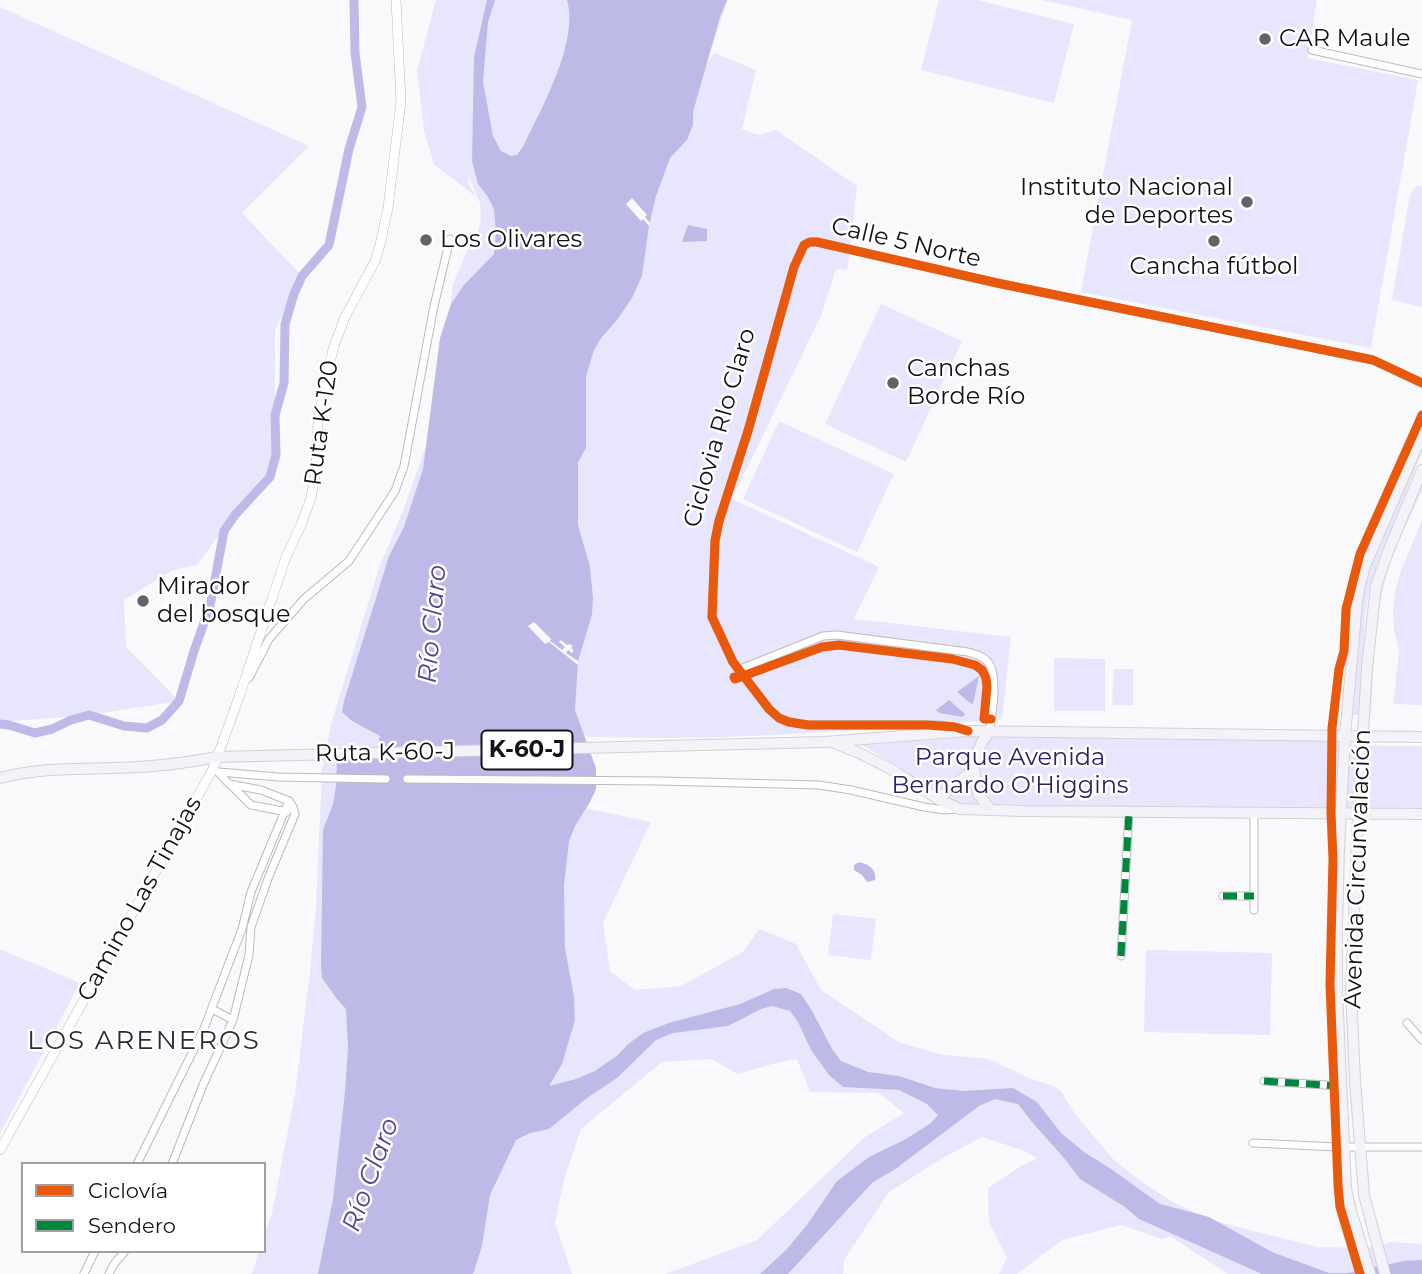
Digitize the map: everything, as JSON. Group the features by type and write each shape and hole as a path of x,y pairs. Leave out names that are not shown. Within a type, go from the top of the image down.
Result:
{"main road":[{"name":"Avenida Circunvalación","path":"1370,1274 1350,1211 1346,1188 1341,1086 1337,979 1339,849 1345,736 1360,585 1373,547 1422,435"},
{"name":"Avenida Circunvalación","path":"1385,1274 1364,1195 1355,1081 1352,991 1358,813 1369,640 1376,586 1422,470"},
{"name":"K-60-J","path":"819,742 968,731 1345,736"},
{"path":"989,732 976,756 974,769 978,794 991,810"},
{"path":"1345,736 1422,737"},
{"name":"K-60-J","path":"819,742 835,744 857,752 960,809 1342,813"},
{"name":"Ruta K-60-J","path":"0,778 39,770 140,767 217,757 819,742"},
{"path":"938,799 974,769"},
{"path":"1342,813 1422,814"}],"street":[{"name":"Ruta K-120","path":"217,757 286,557 311,498 316,470 318,420 333,349 345,317 375,261 383,233 401,101 396,0"},
{"path":"1312,50 1422,74"},
{"path":"239,697 269,639 303,599 349,561 395,491 404,466 434,306 450,239"},
{"name":"Calle 5 Norte","path":"738,670 712,617 715,541 794,267 804,245 810,242 1373,360 1422,383"},
{"path":"968,731 941,725 808,725 789,722 769,709 738,670 822,636 837,635 968,652 988,661 992,670 994,680 989,732"},
{"name":"Camino Las Tinajas","path":"0,1150 215,771 217,757"},
{"path":"215,771 278,777 386,779"},
{"path":"215,771 251,805 295,814"},
{"path":"407,779 818,785 924,807 960,809"},
{"path":"173,1162 203,1085 233,1020 249,955 251,927 295,814 289,801 261,790 229,784"},
{"path":"924,807 938,799"},
{"path":"138,1162 204,1031 242,929 251,892 289,801"},
{"path":"1121,956 1129,812"},
{"path":"1254,813 1254,910"},
{"path":"1223,896 1254,896"},
{"path":"212,1009 233,1020"},
{"path":"1407,1023 1422,1040"},
{"path":"1265,1081 1341,1086"},
{"path":"1253,1143 1422,1147"},
{"path":"84,1274 94,1253"},
{"path":"109,1274 123,1253"}],"green space":[{"path":"436,0 728,0 706,65 714,53 756,70 742,129 758,135 776,130 857,186 847,270 836,269 821,316 732,499 879,567 854,619 1011,637 1002,719 736,737 576,736 580,807 651,822 603,923 610,971 635,990 681,986 743,952 759,929 796,944 821,990 900,1043 944,1055 989,1059 1033,1080 1052,1085 1061,1091 1075,1114 1114,1160 1173,1202 1211,1220 1317,1247 1366,1248 1391,1242 1422,1244 1422,1274 1228,1274 1170,1236 1162,1239 1121,1225 1062,1240 1017,1274 999,1274 1007,1258 989,1222 988,1188 1037,1158 1022,1150 982,1137 889,1192 844,1260 843,1274 666,1274 757,1240 865,1137 904,1113 879,1093 810,1092 797,1059 738,1074 711,1059 662,1062 581,1129 564,1179 555,1223 572,1274 252,1274 258,1253 266,1253 266,1230 272,1213 295,1094 316,907 322,770 331,724 379,568 436,418 453,284 478,233 481,220 480,203 468,175 469,184 476,197 434,164 424,131 417,70"},
{"path":"939,0 978,0 1074,24 1054,103 921,70"},
{"name":"Instituto Nacional de Deportes","path":"1042,0 1317,0 1308,58 1418,80 1371,348 1081,292 1132,20"},
{"path":"0,7 309,146 242,213 302,276 275,330 275,415 270,477 234,515 197,565 173,570 124,600 126,647 179,701 89,715 0,722"},
{"path":"1417,186 1422,186 1422,307 1392,300 1410,195"},
{"name":"Canchas Borde Río","path":"881,304 962,341 906,462 825,424"},
{"name":"Canchas Borde Río","path":"779,421 894,474 857,552 743,499"},
{"path":"1422,445 1422,452 1370,585 1365,617 1359,715 1353,715 1360,617 1367,573"},
{"path":"1422,484 1422,491 1391,561 1380,601 1371,714 1368,713 1372,661 1381,587 1386,570"},
{"path":"1422,520 1422,705 1393,704 1399,651 1394,629 1395,592"},
{"path":"1054,658 1105,659 1105,711 1054,711"},
{"path":"1114,669 1133,669 1133,705 1112,705"},
{"name":"Parque Avenida Bernardo O'Higgins","path":"1003,736 1340,741 1341,745 1422,746 1422,809 971,806 944,798 862,745"},
{"path":"833,914 876,919 871,960 828,955"},
{"path":"0,949 80,983 0,1134"},
{"path":"1146,950 1272,953 1270,1035 1144,1032"}],"water":[{"name":"Río Claro","path":"487,0 495,0 488,22 483,82 493,136 501,151 511,156 517,155 524,145 557,74 568,35 567,0 727,0 693,112 693,125 687,140 670,158 656,196 642,276 632,298 594,350 586,376 586,448 578,462 578,525 590,567 593,598 592,615 578,661 575,710 596,768 596,789 569,841 564,885 565,948 574,997 575,1020 562,1064 549,1086 595,1071 643,1033 669,1023 740,1004 774,989 786,988 801,994 841,1061 868,1072 899,1076 935,1088 964,1091 1013,1088 1037,1102 1061,1133 1084,1152 1160,1204 1209,1217 1272,1252 1329,1273 1348,1273 1404,1261 1422,1260 1422,1274 1262,1274 1139,1219 1080,1179 1018,1104 995,1099 979,1106 894,1170 873,1182 788,1274 760,1274 786,1250 807,1225 837,1181 869,1157 931,1123 938,1115 927,1104 899,1090 843,1087 829,1075 811,1050 790,1011 772,1006 728,1026 673,1033 656,1040 617,1078 549,1129 530,1133 516,1140 490,1195 482,1246 473,1274 318,1274 333,1199 348,1048 346,1009 322,978 323,830 333,804 337,760 376,754 380,736 352,721 342,712 344,701 389,556 404,527 423,469 440,338 451,304 464,285 494,254 494,209 478,184 472,161 474,57"},
{"path":"688,225 707,229 707,241 682,242"},
{"path":"979,676 973,704 957,692"},
{"path":"949,700 965,714 963,717 939,713 936,710"},
{"path":"859,862 872,868 875,880 867,882 854,870 854,865"}],"pier":[{"path":"632,198 647,215 645,217 650,223 649,226 626,204"},
{"path":"534,622 550,641 562,650 565,647 559,642 561,640 573,646 572,653 568,650 566,653 578,661 578,665 549,642 545,644 528,626"}],"waterway":[{"path":"0,724 35,733 89,715 124,726 147,728 162,720 179,701 210,606 224,531 270,477 276,455 275,415 284,383 285,324 294,294 302,276 329,245 349,149 362,107 355,53 354,0"}],"marked path":[{"path":"1121,956 1129,812"},
{"path":"1223,896 1254,896"},
{"path":"1264,1081 1338,1086"}],"cycle path":[{"name":"Ciclovia RIo Claro","path":"968,731 927,725 808,725 779,718 733,662 712,617 715,541 719,521 748,431 794,267 804,245 817,242 997,283 1373,360 1422,383"},
{"path":"1360,1274 1340,1207 1338,1185 1330,984 1332,728 1339,669 1344,651 1346,609 1360,554 1422,415"},
{"path":"734,677 735,679 822,647 839,645 952,659 975,665 982,670 987,687 984,719 991,719"}],"place":[{"name":"CAR Maule","path":"1265,39"},
{"name":"Instituto Nacional de Deportes","path":"1247,202"},
{"name":"Los Olivares","path":"426,240"},
{"name":"Cancha fútbol","path":"1214,241"},
{"name":"Canchas Borde Río","path":"893,383"},
{"name":"Mirador del bosque","path":"143,601"}],"district":[{"name":"LOS ARENEROS","path":"144,1041"}]}
